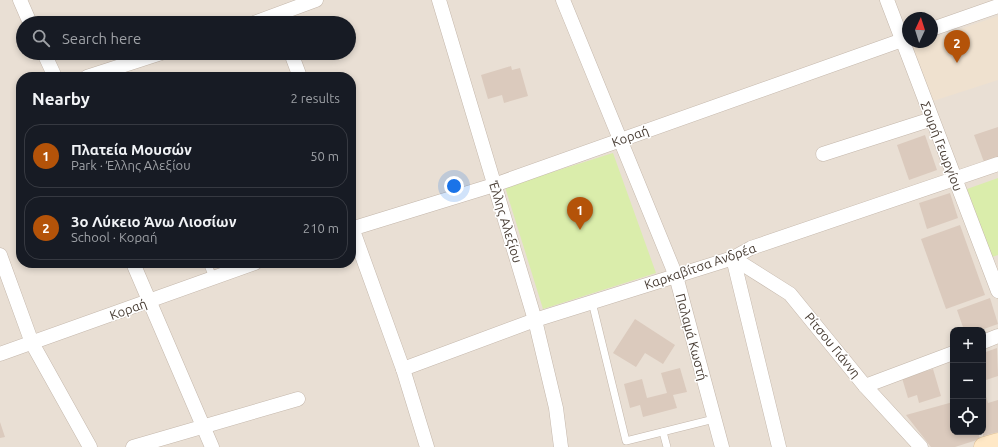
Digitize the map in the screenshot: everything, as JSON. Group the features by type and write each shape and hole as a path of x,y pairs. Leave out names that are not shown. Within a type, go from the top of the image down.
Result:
{"street":[{"path":"20,0 27,16"},
{"path":"285,16 316,0"},
{"name":"Έλλης Αλεξίου","path":"439,0 535,320 556,408 561,447"},
{"name":"Παλαμά Κωστή","path":"563,0 676,276 722,447"},
{"name":"Σουρή Γεωργίου","path":"887,0 902,32"},
{"path":"938,27 998,6"},
{"name":"Κοραή","path":"356,226 494,185 902,40"},
{"name":"Σουρή Γεωργίου","path":"908,48 932,119 998,292"},
{"path":"47,60 53,72"},
{"path":"102,72 139,60"},
{"path":"294,60 298,72"},
{"path":"823,154 932,119"},
{"name":"Καρκαβίτσα Ανδρέα","path":"403,369 535,320 733,258 751,248 998,164"},
{"path":"356,242 403,369 427,447"},
{"path":"0,255 32,343 90,447"},
{"path":"733,258 780,447"},
{"name":"Ρίτσου Γιάννη","path":"733,258 790,294 864,386 921,447"},
{"path":"135,268 212,447"},
{"name":"Κοραή","path":"0,354 240,268"},
{"path":"986,341 998,336"},
{"path":"864,386 950,354"},
{"path":"133,447 298,399"},
{"path":"984,447 998,443"}],"lane":[{"path":"209,268 213,278"},
{"path":"592,302 626,441 714,419"},
{"path":"663,432 667,447"}],"shaded area":[{"path":"0,0 998,0 998,447 0,447"},
{"path":"998,16 998,80 930,102 909,48 938,48 938,37"}],"green space":[{"path":"613,153 656,273 543,309 505,187"},
{"path":"998,178 998,255 992,257 967,189"}],"building":[{"path":"511,66 512,70 520,68 528,96 504,103 502,95 488,99 481,75"},
{"path":"998,127 998,157 984,162 974,135"},
{"path":"925,135 937,170 909,180 897,145"},
{"path":"950,193 958,218 927,229 919,203"},
{"path":"960,225 985,295 946,309 921,239"},
{"path":"990,298 998,324 986,328 986,327 963,327 957,310"},
{"path":"635,319 675,345 663,364 645,353 636,367 613,353"},
{"path":"997,348 998,376 986,380 986,363 986,352"},
{"path":"680,368 687,392 673,395 677,408 643,417 640,405 630,408 624,384 642,379 647,398 667,393 661,373"},
{"path":"933,369 941,396 919,403 917,395 908,398 902,378"},
{"path":"986,396 988,403 998,400 998,432 983,436 986,435"},
{"path":"950,403 950,435 979,435 980,439 955,447 931,447 906,415"},
{"path":"0,422 5,437 0,438"}],"place":[{"name":"3ο Λύκειο Άνω Λιοσίων","path":"957,63"},
{"name":"Πλατεία Μουσών","path":"580,230"}]}
